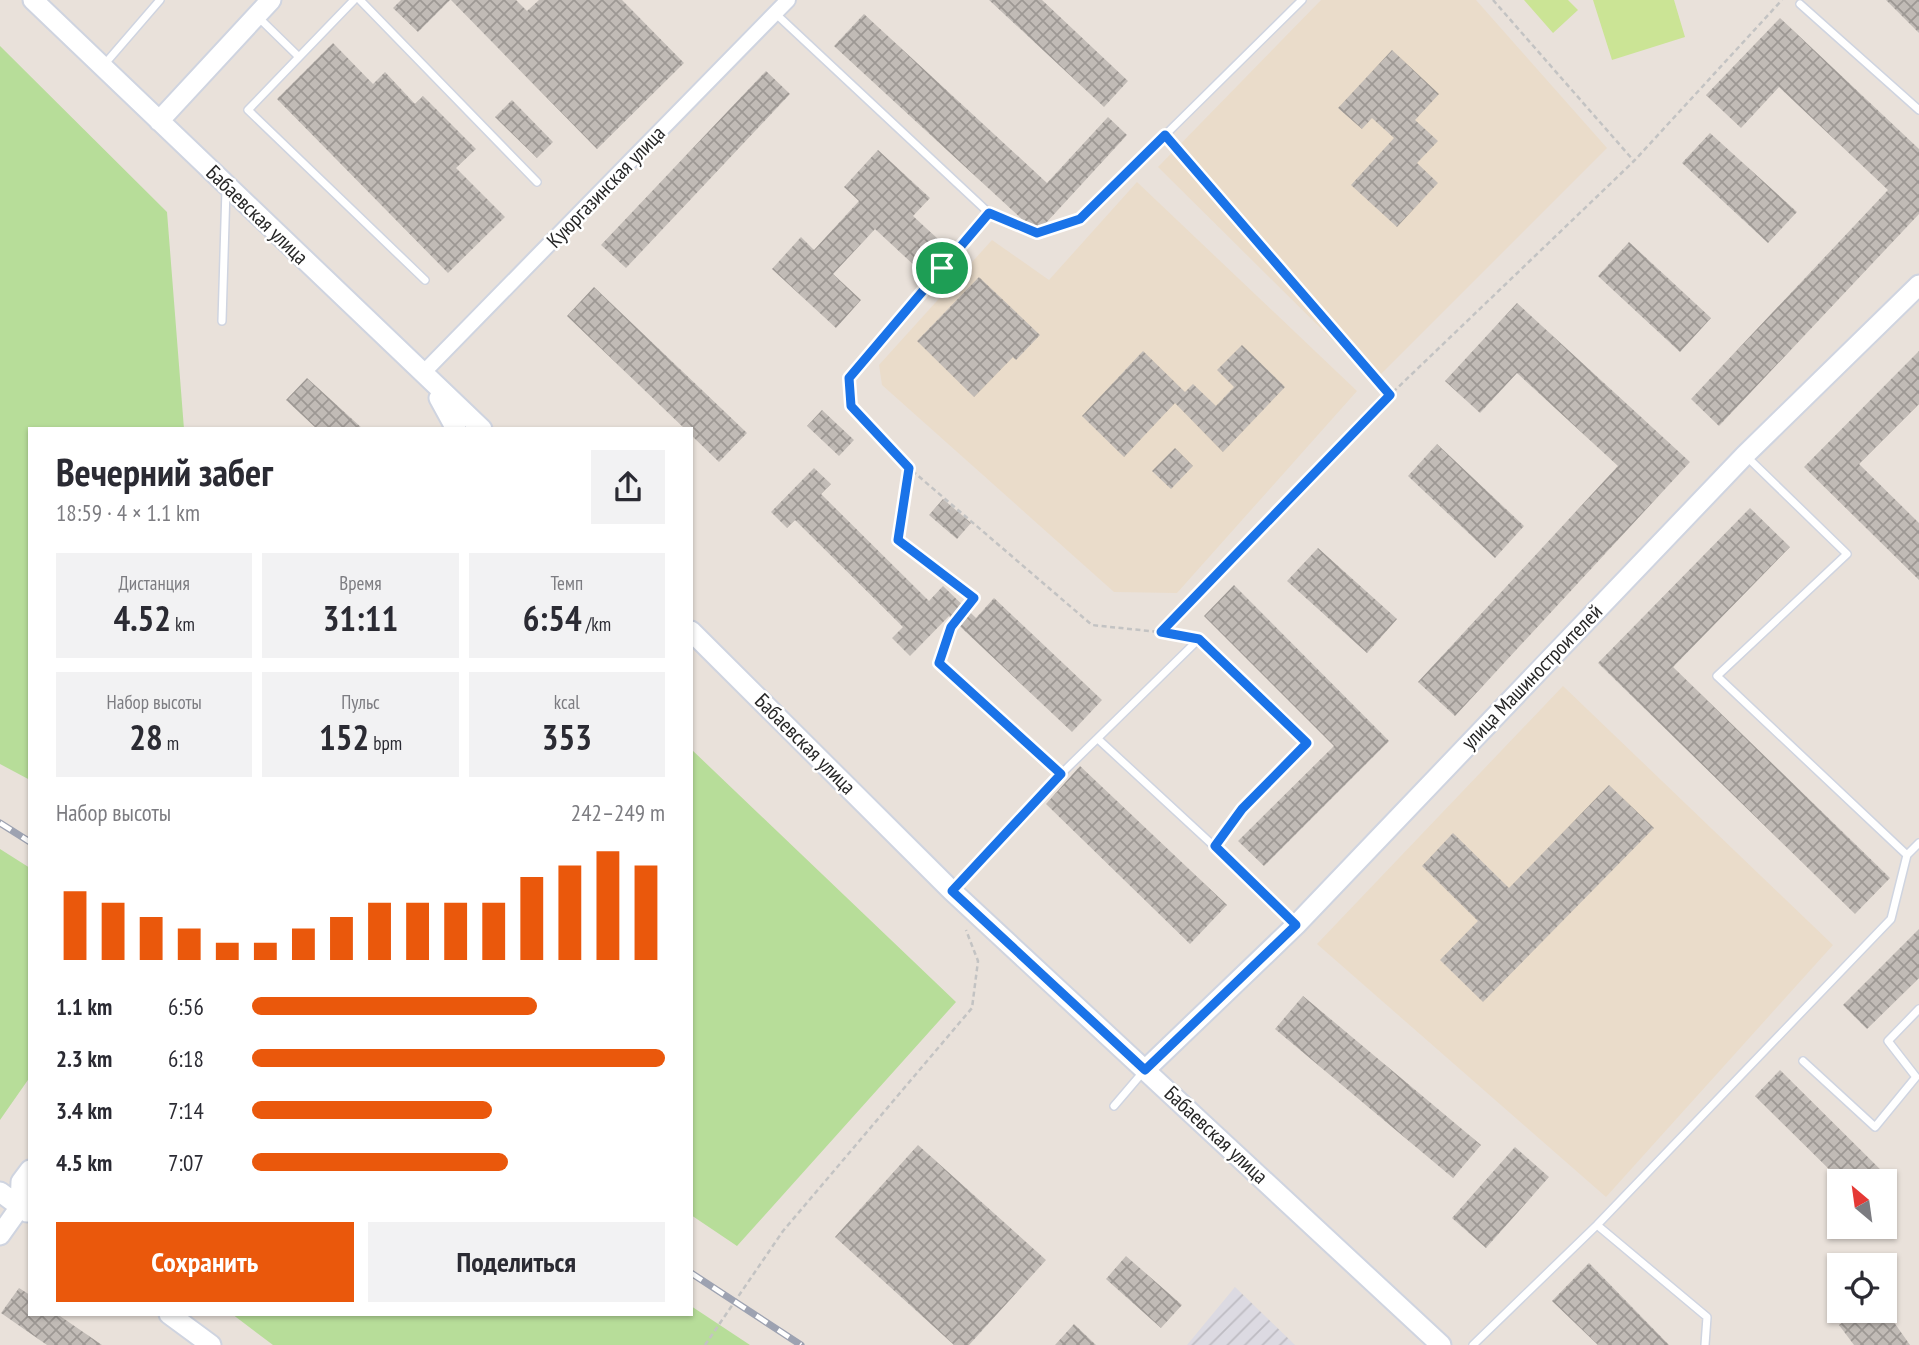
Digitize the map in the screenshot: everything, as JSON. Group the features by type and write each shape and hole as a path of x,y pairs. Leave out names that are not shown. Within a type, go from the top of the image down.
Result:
{"main road":[{"name":"Бабаевская улица","path":"33,0 480,427"},
{"path":"159,121 271,0"},
{"name":"улица Машиностроителей","path":"1145,1070 1296,925 1745,455 1918,289"},
{"path":"423,373 455,427"},
{"name":"Бабаевская улица","path":"693,633 952,891 1441,1345"},
{"path":"27,1208 21,1182 28,1173"},
{"path":"0,1192 27,1208"},
{"path":"0,1235 27,1208"},
{"path":"172,1316 211,1345"}],"street":[{"name":"Куюргазинская улица","path":"423,373 788,0"}],"lane":[{"path":"102,66 160,0"},
{"path":"354,0 248,110 425,280"},
{"path":"360,0 537,182"},
{"path":"775,13 989,213 1037,233 1080,219 1302,0"},
{"path":"1800,4 1919,110"},
{"path":"256,16 299,57"},
{"path":"222,321 226,185"},
{"path":"1745,455 1847,554 1717,677 1908,855"},
{"path":"952,891 1061,774 1199,639 1307,743 1242,809 1215,846"},
{"path":"1098,738 1296,925"},
{"path":"1473,1345 1597,1225 1891,919 1908,855 1919,843"},
{"path":"1803,1061 1875,1126 1918,1075 1888,1041 1919,1009"},
{"path":"1115,1106 1145,1070"},
{"path":"1597,1225 1707,1317 1705,1345"}],"path":[{"path":"1493,0 1634,161"},
{"path":"1161,632 1390,395 1634,161 1782,0"},
{"path":"1165,135 1390,395"},
{"path":"989,213 849,378 851,406 909,468 1092,625 1199,639"},
{"path":"909,468 898,540 974,598 951,627 939,663 1061,774"},
{"path":"705,1345 783,1231 972,1008 978,961 965,926"}],"shaded area":[{"path":"1321,0 1476,0 1607,148 1374,381 1158,167"},
{"path":"1137,182 1357,391 1177,593 1114,592 882,385 879,365 992,240 1049,280"},
{"path":"1563,686 1833,945 1606,1197 1317,944"},
{"path":"1235,1287 1295,1345 1187,1345"}],"green space":[{"path":"1524,0 1568,0 1578,10 1553,33"},
{"path":"1593,0 1674,0 1685,37 1612,60"},
{"path":"0,46 167,212 184,427 28,427 28,779 0,764"},
{"path":"693,751 956,1002 737,1246 693,1216"},
{"path":"0,849 28,867 28,1080 0,1120"},
{"path":"693,1307 750,1345 273,1345 235,1316 693,1316"}],"building":[{"path":"401,0 450,0 418,32 393,8"},
{"path":"451,0 516,0 527,11 539,0 622,0 684,63 597,149"},
{"path":"989,0 1042,0 1128,81 1104,107"},
{"path":"1886,0 1919,0 1919,33"},
{"path":"864,14 1047,183 1108,117 1127,135 1045,224 1037,226 1024,221 834,46"},
{"path":"1780,18 1919,149 1919,214 1719,426 1691,399 1888,190 1779,87 1741,128 1706,95"},
{"path":"333,43 373,84 385,72 415,104 423,96 476,149 456,168 505,217 448,273 277,99"},
{"path":"1392,50 1439,94 1415,120 1438,141 1417,163 1438,183 1397,227 1351,185 1394,138 1372,118 1362,129 1338,108"},
{"path":"766,71 790,94 626,268 601,245"},
{"path":"512,100 553,142 537,158 495,117"},
{"path":"1710,133 1797,212 1768,243 1682,163"},
{"path":"878,150 930,198 913,216 940,241 916,267 875,229 833,274 861,300 836,328 772,269 801,237 814,250 859,201 844,187"},
{"path":"1629,242 1711,318 1680,352 1598,276"},
{"path":"979,277 1040,335 1016,360 1013,357 974,397 917,341"},
{"path":"594,287 747,433 719,462 693,437 693,427 683,427 567,316"},
{"path":"1517,303 1690,462 1455,716 1418,682 1618,466 1517,373 1480,413 1445,381"},
{"path":"1242,345 1285,387 1223,452 1175,403 1124,457 1082,416 1143,351 1185,392 1193,384 1216,406 1234,387 1217,370"},
{"path":"1919,351 1919,404 1859,464 1919,523 1919,580 1804,467"},
{"path":"307,378 361,427 315,427 286,400"},
{"path":"822,410 854,440 839,456 807,426"},
{"path":"1437,444 1524,526 1495,558 1408,476"},
{"path":"1175,448 1193,466 1171,489 1152,471"},
{"path":"814,468 831,484 821,494 929,601 943,586 976,618 994,598 1102,700 1072,732 949,616 910,656 892,638 903,627 795,520 787,528 771,512"},
{"path":"943,499 971,523 957,539 929,515"},
{"path":"1750,508 1790,547 1673,667 1890,878 1855,914 1598,663"},
{"path":"1318,548 1397,619 1367,653 1287,581"},
{"path":"1234,585 1389,741 1264,866 1238,841 1334,746 1204,616"},
{"path":"1080,766 1227,905 1190,944 1046,804"},
{"path":"1609,785 1654,828 1483,1002 1440,960 1478,921 1422,866 1453,833 1509,888"},
{"path":"1919,929 1919,978 1867,1029 1843,1005"},
{"path":"1303,996 1481,1145 1453,1178 1275,1029"},
{"path":"1780,1070 1880,1169 1829,1169 1755,1096"},
{"path":"918,1145 1046,1260 969,1345 954,1345 835,1237"},
{"path":"1515,1147 1549,1177 1486,1248 1452,1218"},
{"path":"1126,1256 1182,1305 1161,1328 1106,1279"},
{"path":"1589,1263 1669,1345 1598,1345 1552,1301"},
{"path":"19,1288 28,1294 28,1316 60,1316 102,1345 47,1345 1,1313"},
{"path":"1894,1323 1910,1345 1854,1345 1839,1325"},
{"path":"1074,1324 1096,1345 1055,1345"}],"railway":[{"path":"0,823 28,841"},
{"path":"693,1274 801,1345"}],"route":[{"path":"1165,135 1390,395 1161,632 1199,639 1307,743 1242,809 1215,846 1296,925 1145,1070 952,891 1061,774 939,663 951,627 974,598 898,540 909,468 851,406 849,378 942,268 989,213 1037,233 1080,219 1165,135"}]}
